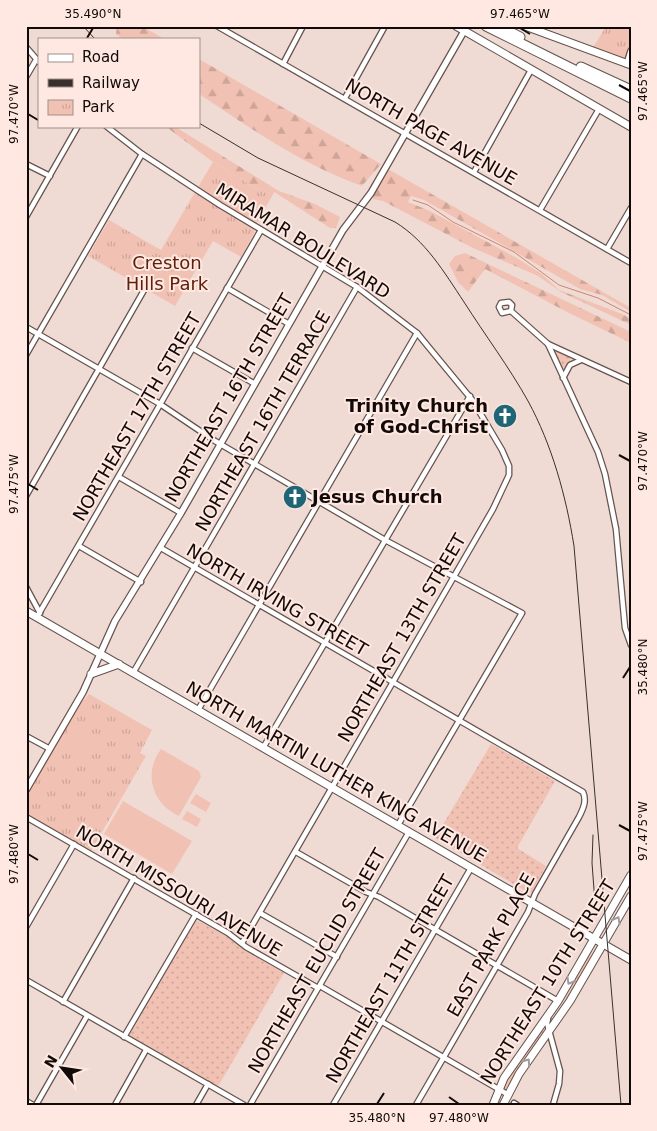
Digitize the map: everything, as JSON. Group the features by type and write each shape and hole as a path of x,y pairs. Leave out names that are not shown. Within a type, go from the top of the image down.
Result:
{"highway":[{"path":"486,26 631,98"},
{"path":"499,26 631,90"}],"main road":[{"path":"456,26 466,28 531,70 631,127"},
{"path":"526,26 629,65"},
{"name":"NORTH MARTIN LUTHER KING AVENUE","path":"26,611 39,615 100,654 631,960"},
{"path":"91,674 119,664"},
{"name":"NORTHEAST 10TH STREET","path":"492,1105 498,1089 558,1001 631,876"},
{"name":"NORTHEAST 10TH STREET","path":"503,1105 507,1094 570,1001 631,896"}],"street":[{"path":"282,64 303,26"},
{"path":"345,98 385,26"},
{"name":"NORTH PAGE AVENUE","path":"220,27 631,263"},
{"name":"NORTHEAST 16TH STREET","path":"26,790 91,674 115,621 161,548 347,223 371,193 466,28"},
{"path":"26,47 38,61 26,77"},
{"path":"629,65 631,51"},
{"path":"474,172 531,70"},
{"path":"540,210 599,109"},
{"path":"26,217 77,128"},
{"name":"MIRAMAR BOULEVARD","path":"109,128 142,154 261,230 356,287 417,333 470,396 502,450 509,466 509,475"},
{"path":"26,355 142,154"},
{"path":"26,164 50,176"},
{"path":"607,249 631,208"},
{"name":"NORTHEAST 17TH STREET","path":"39,615 261,230"},
{"path":"26,496 152,278"},
{"name":"NORTHEAST 16TH TERRACE","path":"134,673 356,287"},
{"path":"227,288 289,324"},
{"path":"511,311 548,344 631,382"},
{"path":"26,327 160,404 221,444 318,502 454,578 522,613 398,826"},
{"path":"198,710 417,333"},
{"path":"548,344 598,452 605,474 616,529 625,628 631,645"},
{"path":"192,348 255,384"},
{"path":"564,378 570,365 581,360"},
{"path":"263,748 470,396"},
{"name":"NORTHEAST 13TH STREET","path":"242,943 454,578 501,495 509,475"},
{"path":"119,477 181,513"},
{"path":"79,546 141,582"},
{"name":"NORTH IRVING STREET","path":"161,548 577,787 585,797"},
{"path":"26,588 39,615"},
{"path":"26,736 50,749"},
{"name":"EAST PARK PLACE","path":"416,1105 497,965 567,835 579,818 584,808 585,797"},
{"name":"NORTH MISSOURI AVENUE","path":"26,816 196,914 242,943 507,1094"},
{"name":"NORTHEAST EUCLID STREET","path":"250,1105 409,832"},
{"path":"26,927 74,844"},
{"path":"296,852 435,929 558,1001"},
{"name":"NORTHEAST 11TH STREET","path":"334,1105 471,868"},
{"path":"63,1002 134,878"},
{"path":"260,913 337,957"},
{"path":"124,1037 196,914"},
{"path":"27,982 244,1105"},
{"path":"552,1009 547,1021 560,1071 559,1084 553,1105"},
{"path":"26,1101 34,1105 87,1016"},
{"path":"115,1105 146,1050"},
{"path":"196,1105 208,1084"}],"green space":[{"path":"117,26 142,26 162,38 121,38 116,34"},
{"path":"606,26 631,26 631,61 593,48"},
{"path":"200,60 381,164 362,186 319,168 258,133 200,95"},
{"path":"168,128 177,128 279,191 315,204 340,217 336,228 330,228 268,188 264,193 213,162"},
{"name":"Creston Hills Park","path":"213,162 264,193 268,187 275,191 256,224 198,187"},
{"path":"388,169 631,308 631,312 602,295 580,289 424,200 411,196 408,202 428,210 515,257 542,274 559,290 622,314 631,319 631,325 561,292 538,276 473,248 383,201 373,199 373,195"},
{"name":"Creston Hills Park","path":"195,192 255,232 241,257 213,241 175,306 88,256 109,220 161,250"},
{"path":"108,250 123,259 118,267 104,258"},
{"path":"465,253 631,332 631,343 485,269 468,292 458,282 449,264 455,256"},
{"path":"553,350 569,357 571,360 564,368 560,367"},
{"path":"89,694 152,730 140,753 146,756 91,851 26,814 26,795 79,705"},
{"path":"69,729 88,740 81,752 62,741"},
{"path":"491,744 555,781 517,848 546,866 532,892 529,893 435,838"},
{"path":"161,749 199,771 201,777 179,816 162,804 153,787 152,768 155,758"},
{"path":"196,794 211,803 206,812 190,803"},
{"path":"123,801 192,841 172,874 104,834"},
{"path":"187,811 201,819 197,827 182,819"},
{"path":"196,920 225,935 239,946 284,973 217,1086 129,1036"},
{"path":"592,949 582,973 553,1022"},
{"path":"543,1028 545,1034 505,1090 504,1086"}],"waterway":[{"path":"413,200 428,205 453,222 514,252 559,285 598,298 631,315"}],"railway":[{"path":"83,26 94,38"},
{"path":"200,124 258,158 395,222 416,238 442,269 505,363 537,418 557,471 567,508 574,546 621,1105"},
{"path":"593,835 592,863 596,916"}],"place":[{"name":"Trinity Church of God-Christ","path":"505,416"},
{"name":"Jesus Church","path":"295,497"}]}
